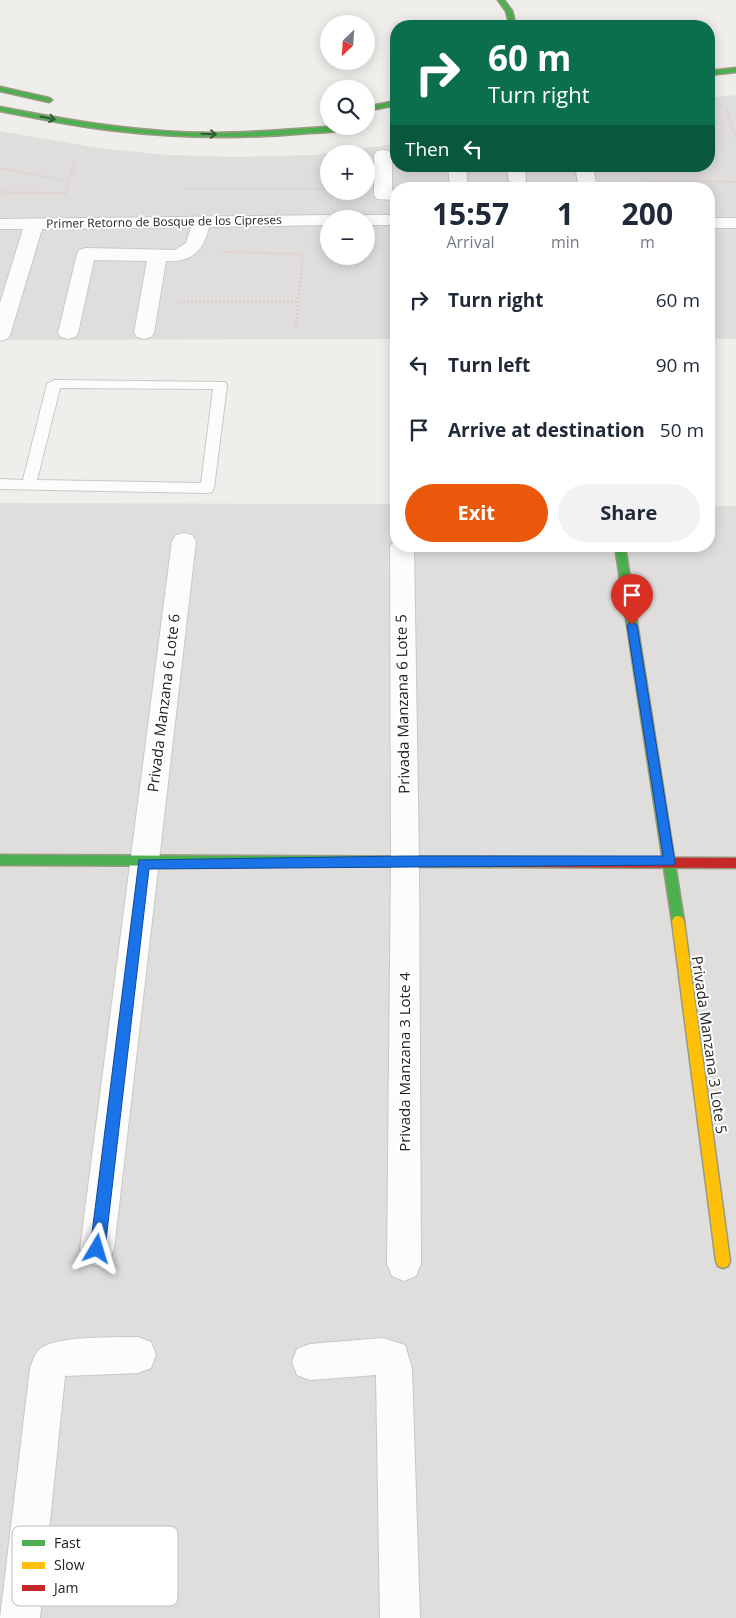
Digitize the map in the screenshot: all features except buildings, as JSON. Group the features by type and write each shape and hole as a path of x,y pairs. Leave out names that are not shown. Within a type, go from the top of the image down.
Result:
{"main road":[{"path":"501,0 509,11 511,20"},
{"path":"715,72 736,70"},
{"path":"0,89 60,102"},
{"path":"375,107 390,104"},
{"path":"0,109 91,126 158,133 284,134 320,130"},
{"name":"Privada Manzana 3 Lote 5","path":"621,552 670,862 723,1261"},
{"path":"0,860 143,864 405,861 736,863"}],"street":[{"path":"384,155 382,195 390,195"},
{"name":"Primer Retorno de Bosque de los Cipreses","path":"0,224 320,220"},
{"path":"375,220 390,220"},
{"path":"68,334 86,254 177,256 189,252 194,246 201,222"},
{"path":"715,223 736,224"},
{"path":"0,335 34,224"},
{"path":"144,333 157,257"},
{"path":"0,273 19,273"},
{"name":"Privada Manzana 6 Lote 6","path":"97,1249 184,541"},
{"name":"Privada Manzana 6 Lote 5","path":"402,552 405,861"},
{"name":"Privada Manzana 3 Lote 4","path":"404,1264 405,861"},
{"path":"30,1526 48,1368 53,1361 62,1358 138,1355"},
{"path":"310,1362 383,1356 392,1358 394,1368 400,1618"}],"lane":[{"path":"0,484 29,485 207,488 220,385 54,384 29,485"}],"path":[{"path":"726,109 736,139"},
{"path":"63,202 76,158"},
{"path":"0,168 69,180"},
{"path":"646,182 736,182"},
{"path":"185,189 320,189"},
{"path":"0,192 65,193"},
{"path":"189,252 303,254 296,326"},
{"path":"149,302 298,302"}],"shaded area":[{"path":"736,95 736,339 715,339 715,182 390,182 390,339 0,340 0,131 98,148 168,155 240,157 320,154 320,200 375,200 375,147 390,145 390,172 715,172 715,97"},
{"path":"0,503 390,504 390,552 715,552 715,506 736,506 736,1618 0,1618"}],"traffic: fast":[{"path":"501,0 509,11 511,20"},
{"path":"715,72 736,70"},
{"path":"0,89 49,100"},
{"path":"375,107 390,104"},
{"path":"0,109 93,126 153,133 242,135 320,130"},
{"path":"621,552 678,921"},
{"path":"0,860 489,862"}],"traffic: slow":[{"path":"678,921 723,1261"}],"traffic: jam":[{"path":"489,862 736,863"}],"route":[{"path":"97,1249 143,864 405,861 670,862 632,625"}]}
